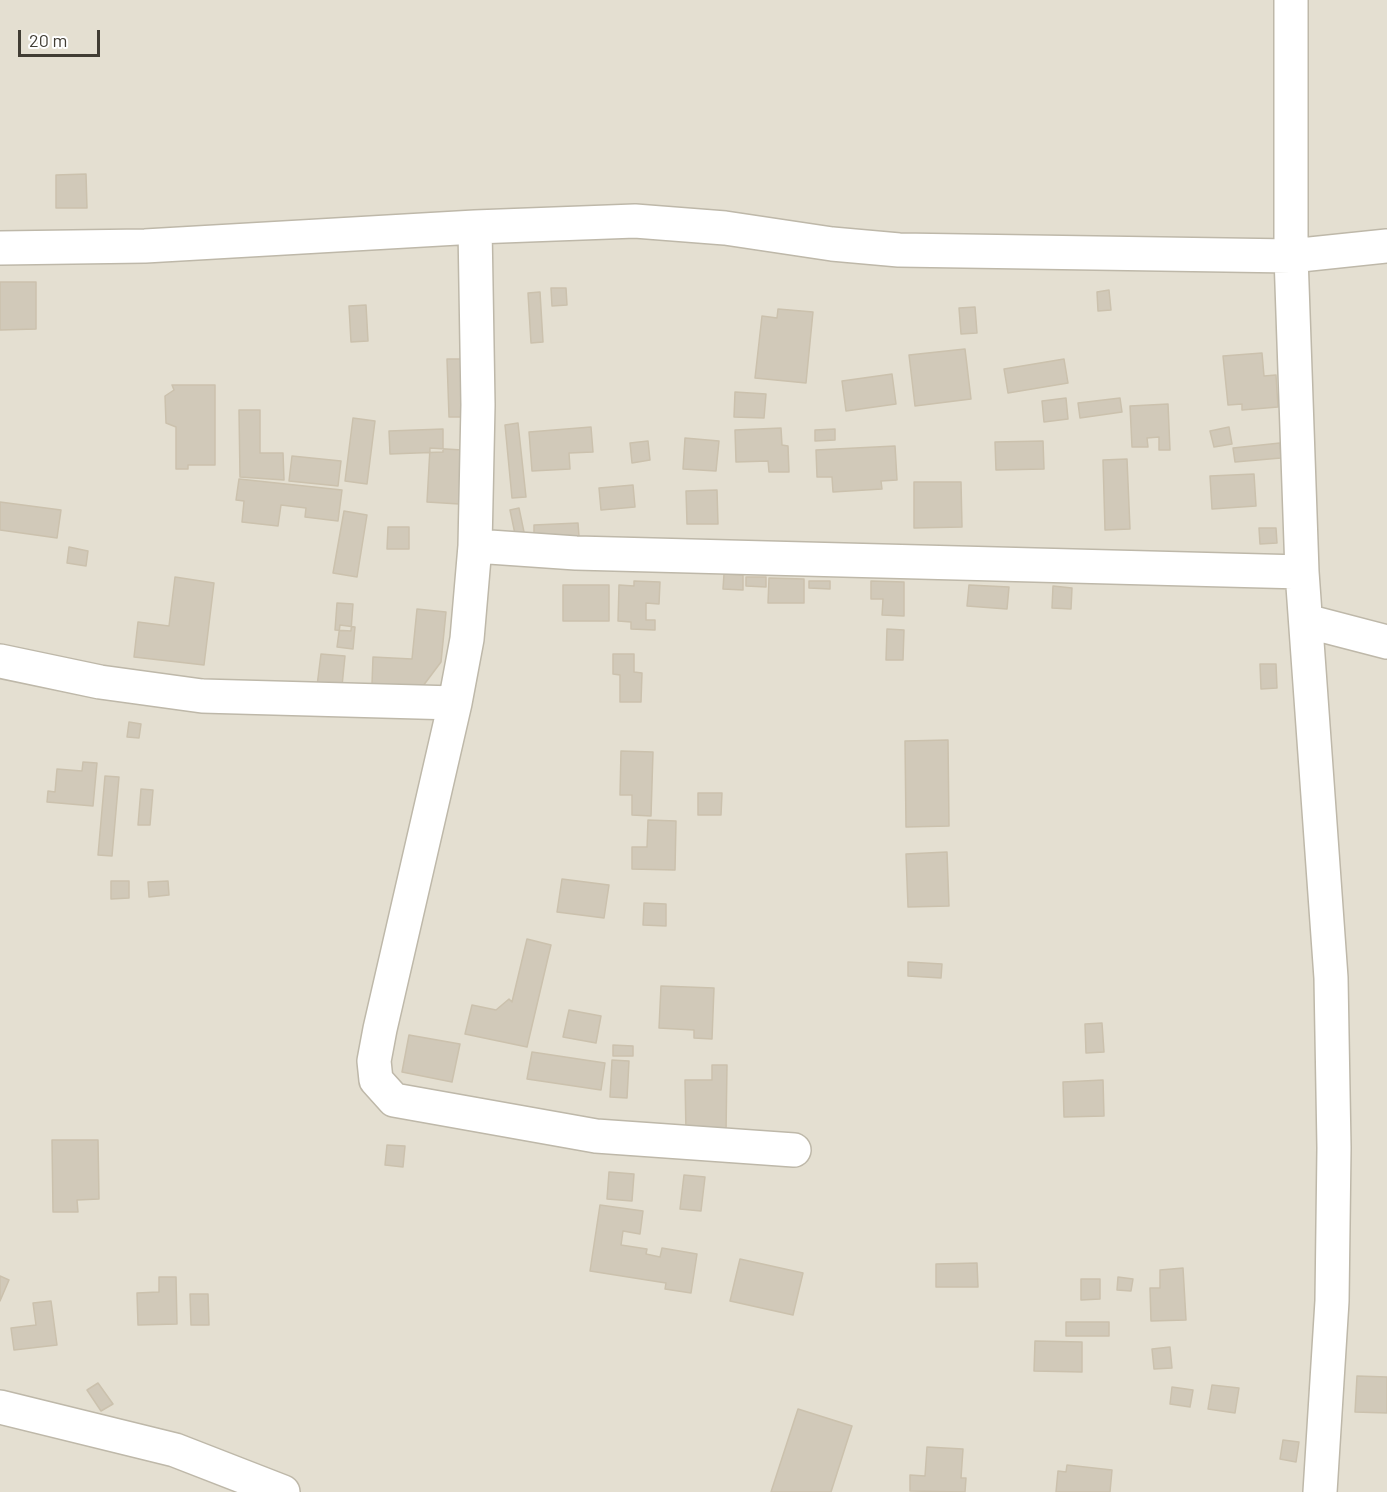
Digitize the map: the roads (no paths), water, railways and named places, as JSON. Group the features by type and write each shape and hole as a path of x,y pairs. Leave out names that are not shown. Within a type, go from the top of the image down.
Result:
{"street":[{"path":"1291,0 1291,256 1302,572 1331,978 1334,1137 1332,1301 1320,1492"},
{"path":"0,248 145,246 476,227 635,221 725,228 832,244 899,250 1291,256 1387,246"},
{"path":"476,227 478,405 475,546 467,639 380,1029 374,1061 376,1080 394,1100 596,1136 795,1150"},
{"path":"475,546 576,553 1302,572"},
{"path":"1306,621 1387,642"},
{"path":"0,661 100,682 202,696 454,703"},
{"path":"0,1407 175,1450 283,1492"}]}
